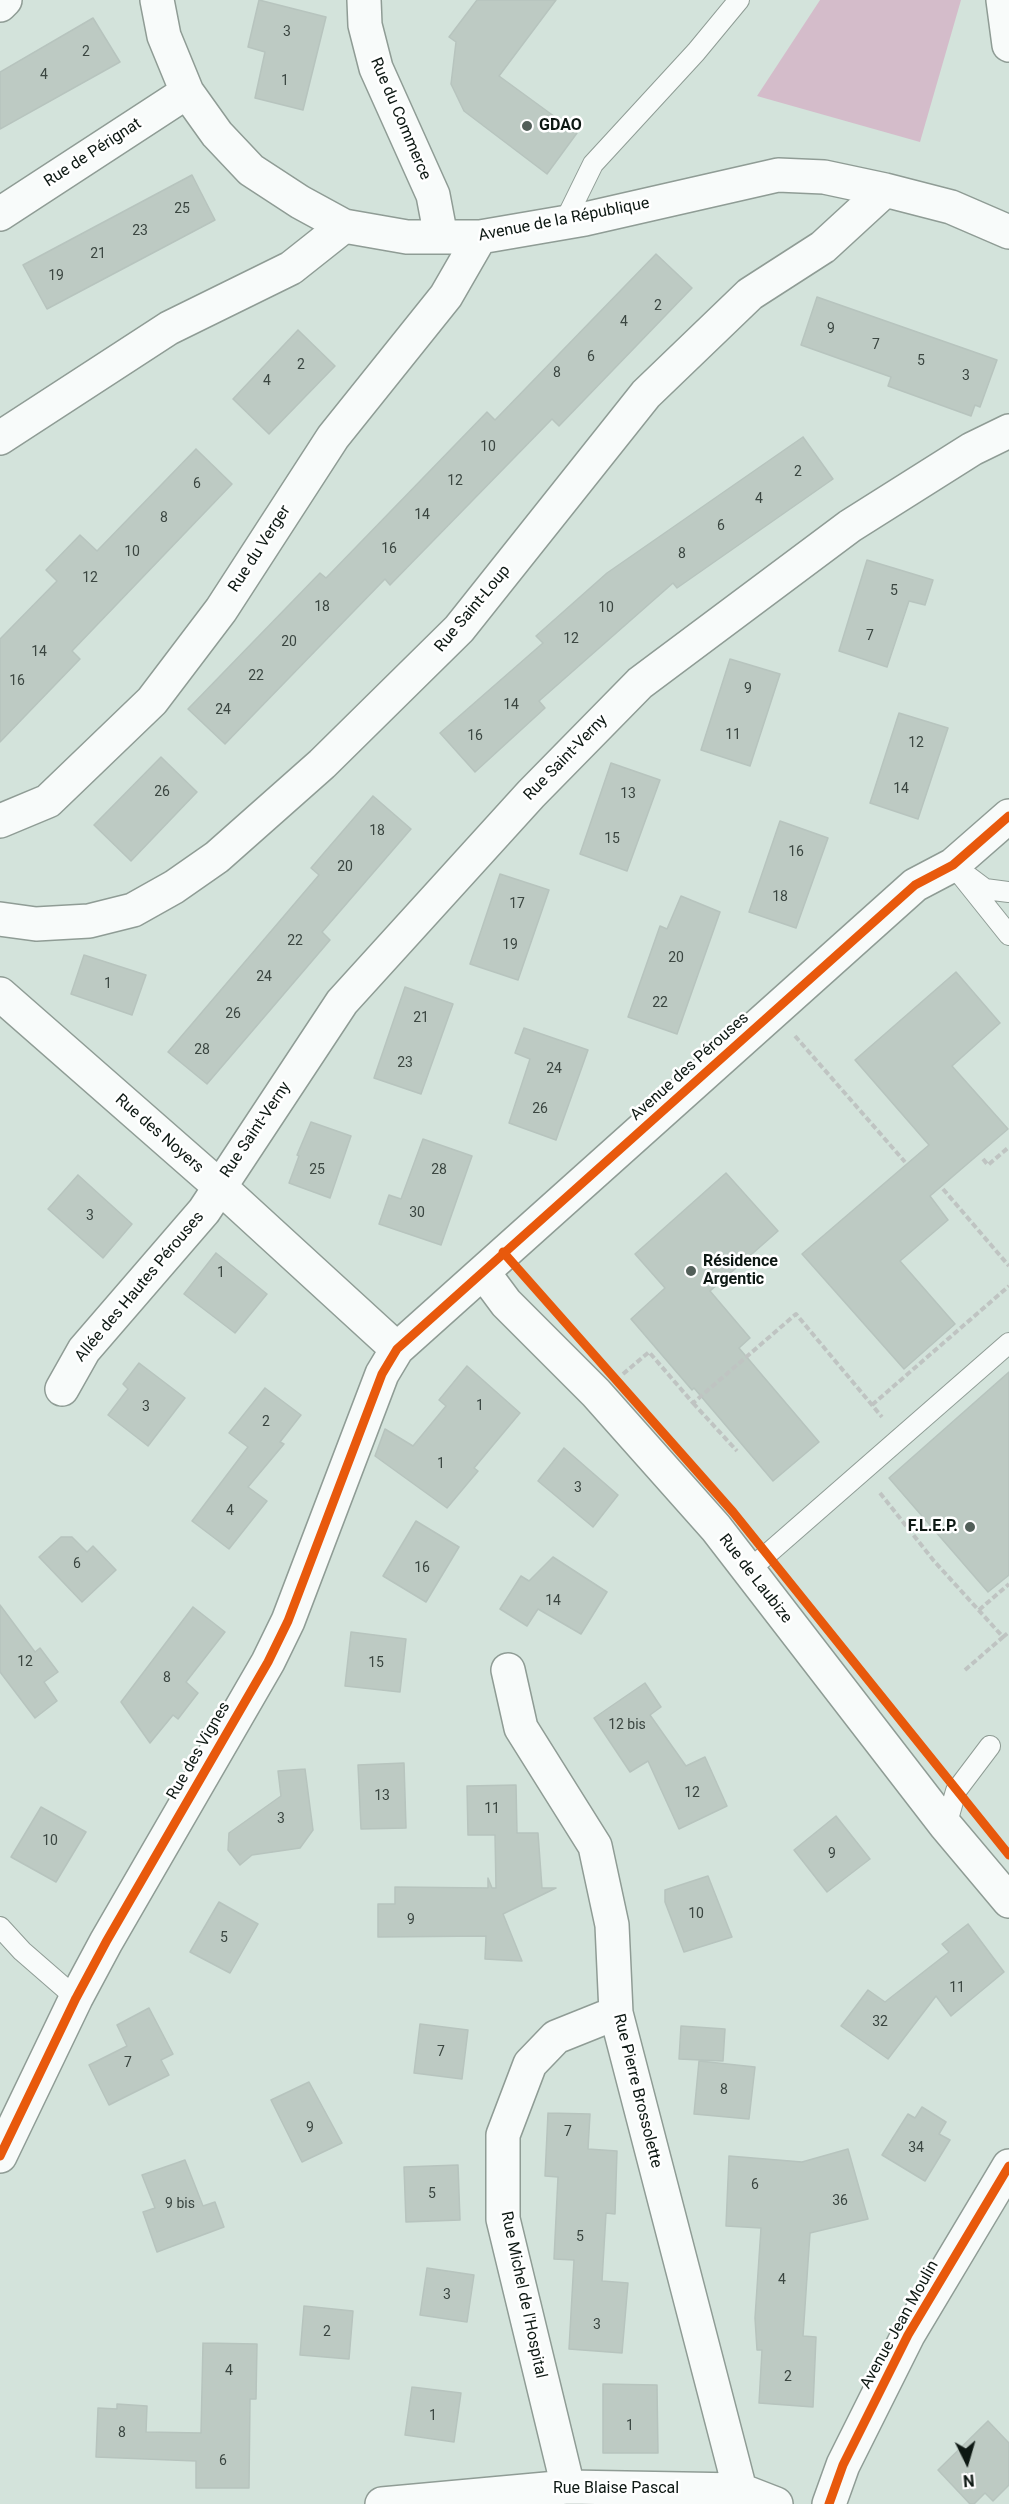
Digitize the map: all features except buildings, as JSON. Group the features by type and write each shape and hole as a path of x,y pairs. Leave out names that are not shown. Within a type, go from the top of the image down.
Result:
{"street":[{"path":"0,5 5,0"},
{"name":"Avenue de la République","path":"157,0 164,36 187,92 217,134 251,170 300,202 344,226 406,237 480,237 564,223 778,176 824,177 885,190 951,207 1009,232"},
{"name":"Rue du Commerce","path":"364,0 365,25 376,68 433,195 441,237"},
{"path":"1003,0 1009,45"},
{"name":"Rue de Pérignat","path":"0,214 187,92"},
{"name":"Rue Saint-Loup","path":"0,919 36,924 89,921 133,910 174,887 217,857 322,764 459,629 646,394 750,294 823,247 885,190"},
{"path":"0,438 169,328 291,268 344,226"},
{"name":"Rue du Verger","path":"0,821 48,801 152,701 221,610 333,437 446,296 480,237"},
{"name":"Rue Saint-Verny","path":"219,1186 342,1002 531,794 640,682 850,526 972,449 1009,430"},
{"name":"Avenue des Pérouses","path":"397,1349 483,1272 503,1251 915,885 953,865 1009,816"},
{"name":"Rue des Noyers","path":"0,994 219,1186 397,1349"},
{"name":"Allée des Hautes Pérouses","path":"62,1389 84,1350 204,1211 219,1186"},
{"name":"Rue de Laubize","path":"483,1272 506,1303 596,1393 716,1528 946,1826 1009,1901"},
{"name":"Rue des Vignes","path":"0,2156 76,1998 268,1662 288,1621 382,1374 397,1349"},
{"name":"Rue Pierre Brossolette","path":"508,1670 521,1728 595,1846 612,1925 616,2013 740,2490"},
{"name":"Rue Michel de l'Hospital","path":"568,2487 503,2219 503,2135 530,2064 556,2037 616,2013"},
{"name":"Avenue Jean Moulin","path":"829,2504 843,2465 908,2335 1009,2166"},
{"name":"Rue Blaise Pascal","path":"382,2504 568,2487 740,2490 776,2504"}],"lane":[{"path":"564,223 593,164 696,52 739,0"},
{"path":"953,865 985,889 1009,892"},
{"path":"953,865 1009,935"},
{"path":"748,1571 1009,1343"},
{"path":"946,1826 956,1791 990,1746"},
{"path":"0,1927 22,1951 76,1998"}],"path":[{"path":"774,1012 905,1162"},
{"path":"983,1159 988,1165 1009,1147"},
{"path":"943,1189 1009,1266"},
{"path":"872,1405 1009,1286"},
{"path":"693,1403 796,1314 900,1438"},
{"path":"596,1393 616,1380 649,1352 737,1451"},
{"path":"880,1493 934,1561 1003,1637"},
{"path":"979,1610 1009,1584"},
{"path":"965,1670 1009,1632"}],"shaded area":[{"path":"820,0 961,0 920,142 757,96"}],"cycle path":[{"path":"0,2156 76,1998 106,1942 268,1662 288,1621 382,1374 397,1349 915,885 953,865 1009,816"},
{"path":"503,1252 733,1512 1009,1855"},
{"path":"829,2504 843,2465 908,2335 1009,2166"}],"place":[{"name":"GDAO","path":"527,126"},
{"name":"Résidence Argentic","path":"691,1271"},
{"name":"F.L.E.P.","path":"970,1527"}]}
